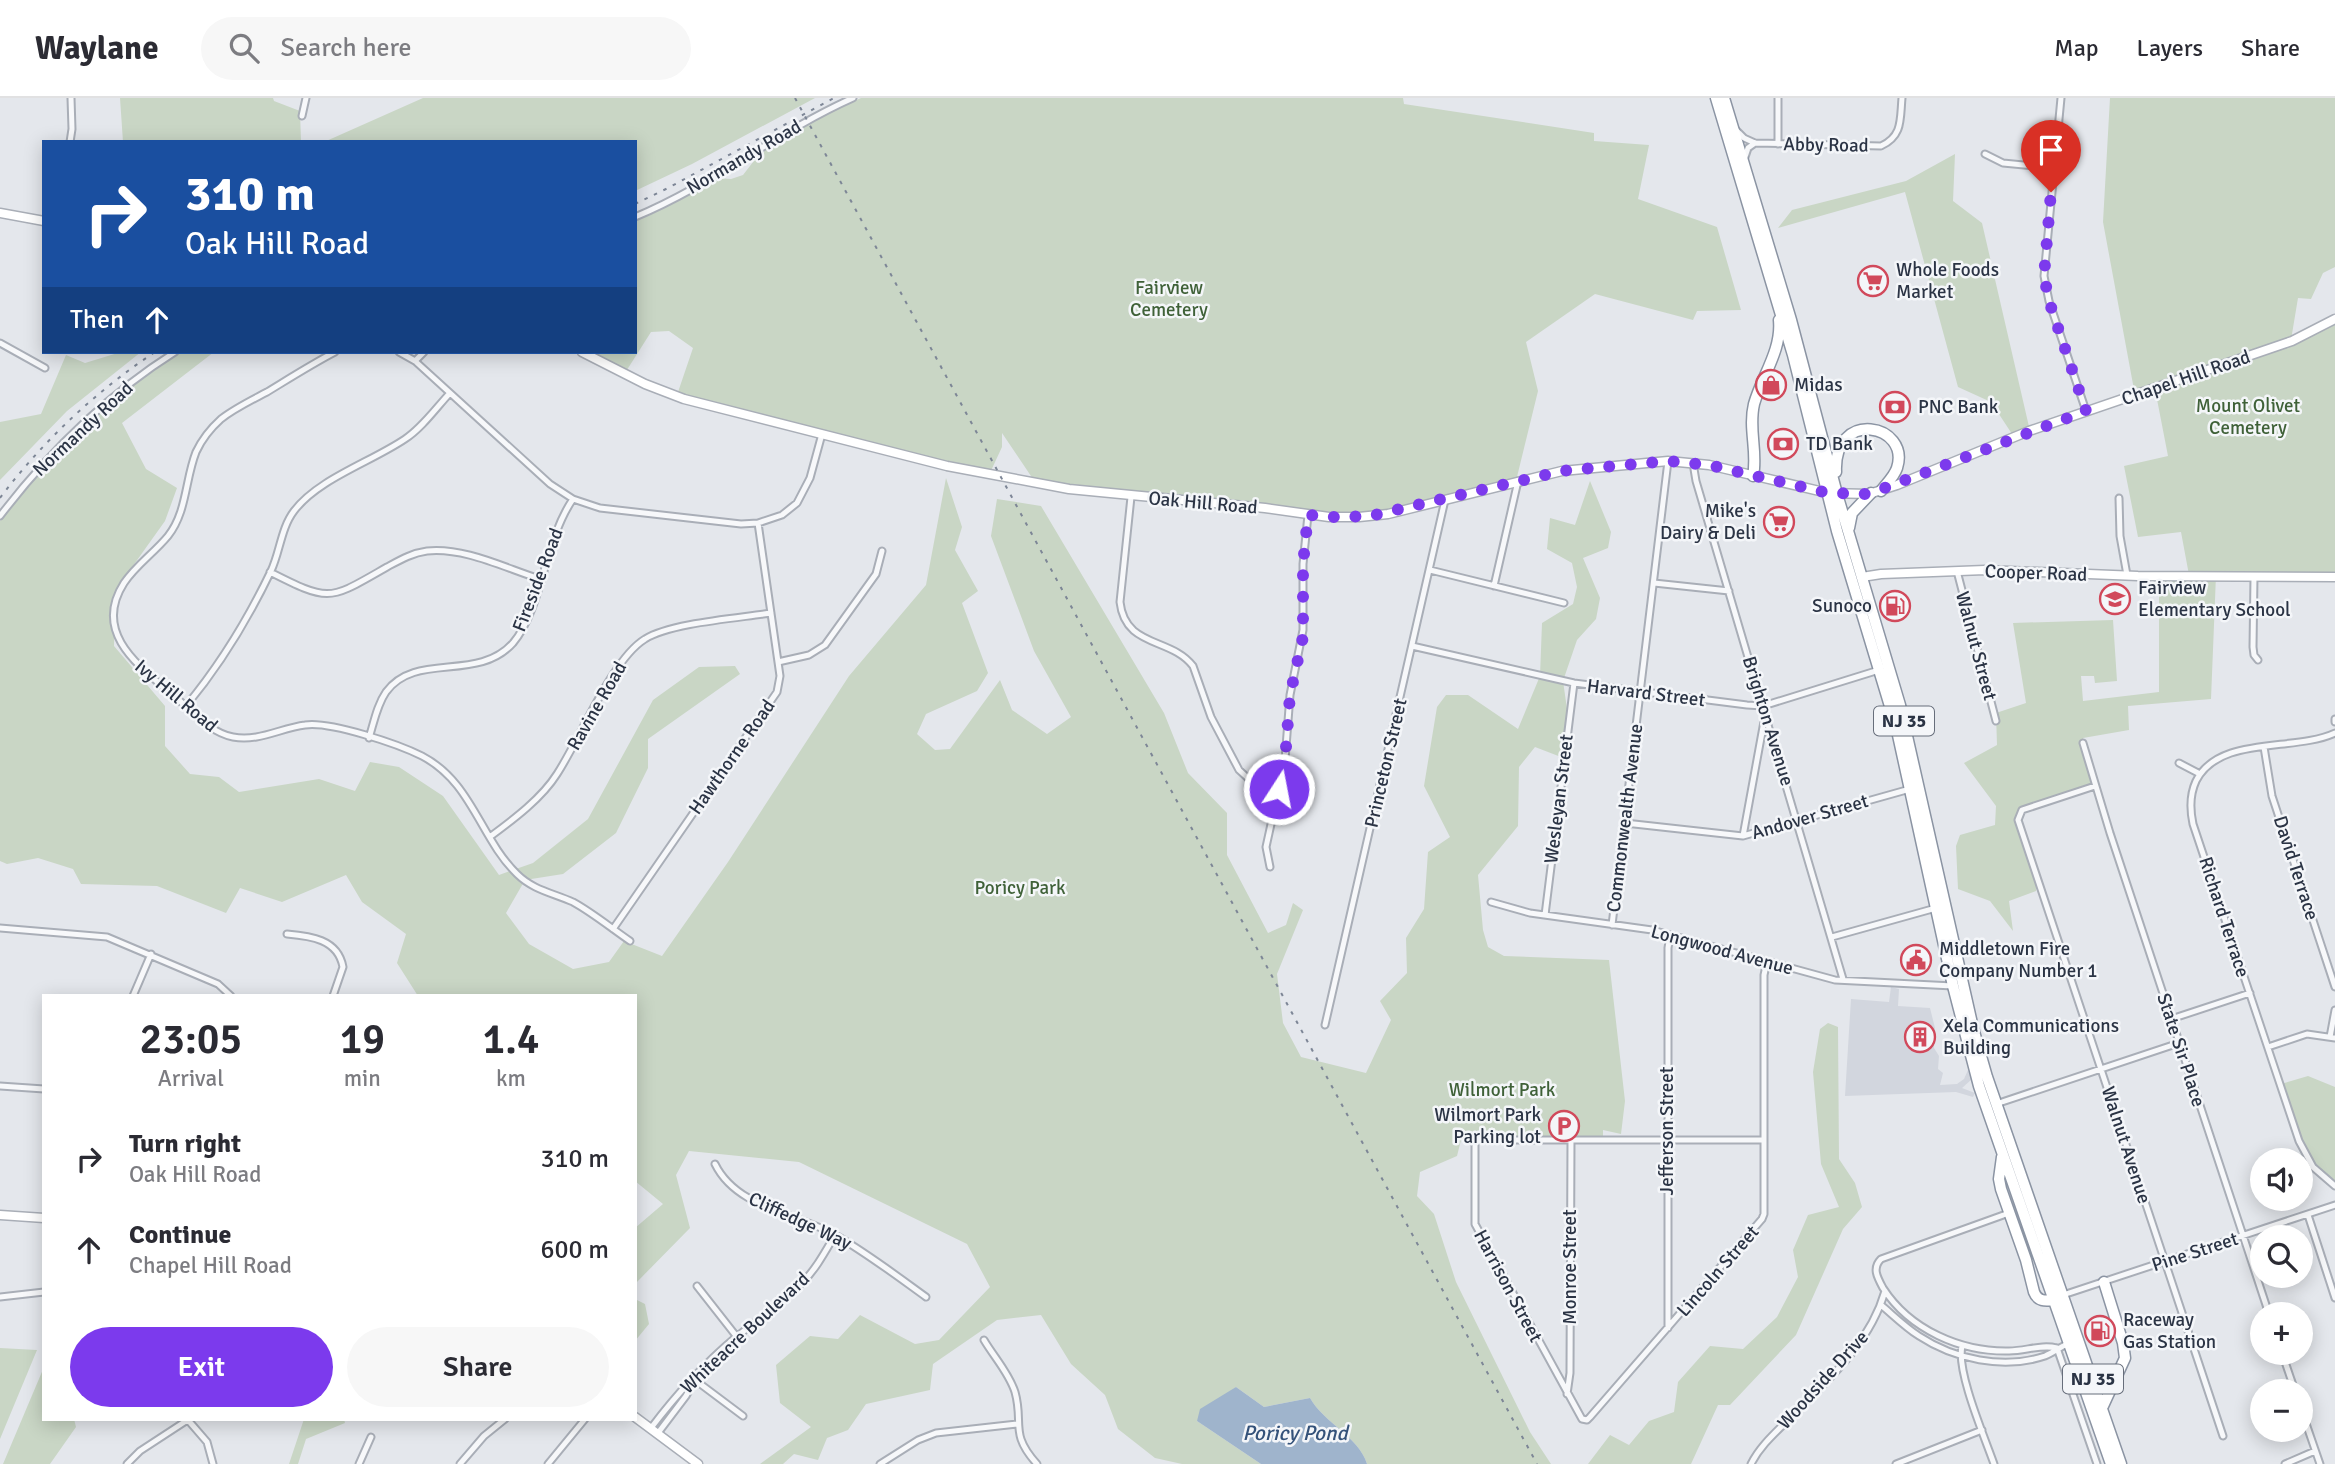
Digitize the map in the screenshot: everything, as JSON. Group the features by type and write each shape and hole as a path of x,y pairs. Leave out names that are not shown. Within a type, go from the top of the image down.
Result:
{"highway":[{"name":"NJ 35","path":"1716,98 1777,299 1896,726 1953,986 1979,1086 2002,1157 2103,1406 2121,1464"},
{"name":"NJ 35","path":"1724,98 1802,357 1832,493 1849,532 1909,740 1973,1028 2059,1297 2069,1343 2111,1464"},
{"path":"1754,476 1752,420 1757,395 1778,344 1780,327 1777,299"},
{"path":"1832,493 1838,449 1851,433 1865,429 1879,431 1888,436 1897,450 1897,469 1852,513 1849,532"},
{"path":"2002,1157 2000,1179 2036,1297 2046,1301 2059,1297"},
{"path":"2103,1406 2125,1358 2104,1282"}],"street":[{"path":"70,140 71,98"},
{"path":"302,116 306,98"},
{"name":"Normandy Road","path":"637,216 853,98"},
{"path":"1778,98 1778,144"},
{"name":"Abby Road","path":"1734,128 1744,138 1755,143 1881,146 1892,141 1900,129 1902,98"},
{"path":"2060,98 2045,282 2086,411"},
{"name":"Abby Road","path":"1744,163 1748,148 1755,143"},
{"path":"1985,154 2003,163 2054,168"},
{"path":"0,213 42,221"},
{"name":"Chapel Hill Road","path":"1832,493 1876,492 2086,411 2292,341 2335,319"},
{"path":"0,343 45,368"},
{"name":"Normandy Road","path":"0,516 35,472 80,426 142,374 172,354"},
{"name":"Ivy Hill Road","path":"332,354 228,414 214,425 197,449 177,523 120,590 114,618 121,645 135,662 186,706 215,729 234,738 256,738 312,724 369,737 410,750 433,762 464,794 504,858 524,880 540,890 574,903 630,941"},
{"path":"403,354 415,361 550,484 573,499 610,510 741,524 758,523 782,515 797,503 810,478 822,434"},
{"path":"415,361 422,354"},
{"name":"Oak Hill Road","path":"586,354 663,392 822,434 954,468 1069,489 1130,496 1265,508 1308,515 1370,516 1584,467 1668,461 1693,463 1832,493"},
{"path":"186,706 221,662 270,572 288,521 303,501 317,490 408,438 450,393"},
{"name":"Commonwealth Avenue","path":"1612,925 1668,461"},
{"name":"Brighton Avenue","path":"1693,463 1696,481 1843,979"},
{"path":"1494,586 1518,481"},
{"path":"1130,496 1120,602 1123,616 1137,634 1179,653 1188,660 1193,666 1211,717 1239,770 1251,781 1279,789"},
{"path":"2119,498 2120,536 2127,575"},
{"name":"Fireside Road","path":"369,737 382,699 398,680 423,670 480,663 509,647 525,623 553,538 573,499"},
{"name":"Princeton Street","path":"1325,1025 1445,500"},
{"path":"1270,867 1266,847 1285,760 1290,695 1303,637 1303,564 1308,515"},
{"name":"Hawthorne Road","path":"613,929 773,698 779,682 758,523"},
{"path":"270,572 312,593 338,593 413,554 431,550 448,551 540,579"},
{"path":"778,662 809,655 825,645 876,573 882,551"},
{"path":"1430,570 1564,603"},
{"name":"Cooper Road","path":"1862,577 1957,571 2335,578"},
{"name":"Walnut Street","path":"1957,571 1996,721"},
{"path":"2254,577 2253,647 2258,660"},
{"path":"1654,583 1729,592"},
{"name":"Ravine Road","path":"491,836 540,794 556,776 620,664 635,646 649,636 670,629 771,613"},
{"name":"Harvard Street","path":"1412,646 1574,683 1763,706 1879,670"},
{"name":"Wesleyan Street","path":"1545,915 1574,683"},
{"path":"1743,836 1765,715"},
{"path":"2179,763 2200,774 2227,754 2316,741 2335,733"},
{"name":"State Sir Place","path":"2084,743 2095,786 2265,1302"},
{"name":"David Terrace","path":"2264,747 2272,796 2335,987"},
{"name":"Richard Terrace","path":"2200,774 2194,787 2192,819 2301,1147 2313,1167 2335,1186"},
{"name":"Walnut Avenue","path":"2095,786 2022,810 2018,820 2223,1436"},
{"name":"Andover Street","path":"1625,823 1743,836 1910,789"},
{"name":"Longwood Avenue","path":"1491,902 1509,909 1670,935 1824,977 1953,986"},
{"path":"1832,937 1937,908"},
{"path":"0,928 97,935 152,954 218,984 229,994"},
{"path":"287,934 320,940 336,950 343,967 334,994"},
{"name":"Jefferson Street","path":"1668,1328 1670,935"},
{"path":"134,994 152,954"},
{"name":"Lincoln Street","path":"1584,1421 1762,1219 1764,986 1767,961"},
{"path":"2172,1019 2250,993"},
{"path":"2268,1047 2307,1034 2333,1037 2335,1010"},
{"path":"1996,1104 2179,1043"},
{"path":"0,1086 42,1089"},
{"name":"Harrison Street","path":"1571,1140 1475,1140 1475,1224 1584,1421"},
{"path":"1571,1140 1764,1140"},
{"name":"Monroe Street","path":"1567,1394 1570,1373 1571,1140"},
{"name":"Cliffedge Way","path":"715,1164 724,1179 739,1192 835,1235 926,1297"},
{"name":"Pine Street","path":"2059,1297 2335,1205"},
{"path":"2009,1213 1881,1259 1875,1269 1885,1290 1914,1320 1931,1332 1962,1346 1996,1351 2046,1345 2057,1348"},
{"path":"0,1215 42,1218"},
{"path":"2308,1215 2335,1298"},
{"name":"Whiteacre Boulevard","path":"655,1431 714,1357 801,1284 835,1235"},
{"path":"697,1286 737,1337"},
{"name":"Woodside Drive","path":"1751,1464 1763,1446 1853,1351 1873,1323 1885,1290"},
{"path":"0,1297 42,1292"},
{"path":"1881,1305 1917,1335 1960,1355 1986,1361 2016,1361 2048,1355 2069,1343"},
{"path":"984,1340 1012,1384 1016,1398 1017,1424 1026,1450 1037,1464"},
{"path":"1962,1346 1960,1355 1965,1378 1994,1464"},
{"path":"2057,1348 2097,1464"},
{"path":"695,1380 743,1416"},
{"path":"637,1418 698,1464"},
{"path":"127,1464 140,1451 186,1421"},
{"path":"189,1421 207,1442 214,1464"},
{"path":"460,1464 484,1436 503,1421"},
{"path":"548,1464 583,1421"},
{"path":"880,1464 918,1440 936,1433 1017,1424"},
{"path":"1895,1464 1982,1430"},
{"path":"359,1464 371,1437"},
{"path":"2312,1442 2320,1464"},
{"path":"2285,1464 2315,1451"}],"shaded area":[{"path":"1891,987 1899,989 1898,1006 1930,1008 1935,1028 1934,1048 1939,1056 1938,1069 1943,1073 1940,1085 1957,1084 1964,1079 1968,1070 1972,1079 1962,1088 1975,1093 1973,1097 1956,1092 1845,1096 1851,999 1889,1002"}],"green space":[{"path":"120,98 273,98 274,101 300,111 301,140 123,140"},
{"path":"423,98 815,98 692,164 637,190 637,140 328,140"},
{"name":"Fairview Cemetery","path":"861,98 1403,98 1404,104 1594,133 1594,141 1649,145 1638,199 1717,227 1741,310 1697,311 1693,320 1595,294 1526,342 1538,391 1516,481 1373,516 1035,482 1002,433 1002,447 989,475 677,395 693,348 669,331 651,332 625,373 586,354 637,354 637,219 717,178 731,179 743,175 760,153 826,114"},
{"name":"Mount Olivet Cemetery","path":"2110,98 2335,98 2335,267 2323,273 2311,299 2298,298 2291,340 2335,314 2335,577 2216,575 2211,699 2128,706 2129,730 2083,738 2094,787 2022,810 2035,872 2036,891 2009,901 2013,931 1990,901 1958,889 1956,846 1960,835 1995,825 1996,806 1964,763 1997,745 1996,713 2026,703 2013,623 2113,620 2117,681 2095,683 2094,676 2081,676 2083,701 2159,692 2159,575 2189,575 2181,532 2138,537 2124,466 2168,456 2155,389 2135,395 2103,222"},
{"path":"1955,154 1953,201 1982,223 2030,431 2014,437 1991,402 1958,387 1905,192 1778,228 1792,210 1906,181"},
{"path":"114,354 138,354 67,411 0,480 0,422 41,414 66,355 85,363"},
{"path":"176,354 211,354 122,423 146,469 177,488 165,521 115,591 114,646 165,706 165,746 190,774 219,777 239,792 319,779 355,791 370,762 399,767 443,796 499,875 533,863 588,819 653,700 699,667 735,666 740,674 648,739 648,768 616,833 563,874 525,880 506,913 529,944 573,969 609,962 624,941 662,956 728,862 849,676 926,585 946,478 962,527 955,550 978,591 962,603 988,673 977,691 926,714 917,734 935,750 950,749 1000,680 1012,710 1047,734 1071,717 1034,651 991,536 997,499 1041,506 1164,713 1188,773 1227,813 1227,855 1268,933 1286,925 1293,903 1303,910 1277,974 1283,1023 1301,1057 1366,1073 1391,1020 1380,1001 1407,973 1406,938 1424,909 1428,852 1450,837 1424,786 1437,707 1446,695 1468,695 1518,729 1540,676 1542,623 1573,604 1577,587 1572,563 1547,549 1550,518 1575,525 1590,481 1611,532 1608,548 1583,558 1600,598 1596,619 1577,640 1563,681 1567,709 1561,757 1535,747 1519,767 1518,826 1478,875 1483,930 1488,947 1504,956 1609,960 1625,1101 1621,1134 1603,1130 1603,1140 1461,1140 1457,1156 1420,1172 1417,1196 1434,1214 1456,1282 1530,1432 1551,1464 1367,1464 1357,1446 1310,1398 1264,1407 1236,1387 1197,1421 1261,1464 1182,1464 1155,1458 1118,1429 1105,1395 1071,1364 1041,1315 997,1320 933,1364 930,1390 866,1404 848,1430 827,1438 818,1460 794,1454 783,1464 760,1464 811,1427 780,1403 776,1365 810,1336 838,1339 860,1315 915,1344 939,1340 990,1287 967,1244 799,1162 689,1151 676,1175 690,1228 637,1282 637,1226 663,1204 637,1183 637,994 417,994 397,963 406,934 362,902 346,875 282,902 240,888 226,913 157,886 81,884 73,869 38,858 7,864 0,861 0,521 47,463 92,418"},
{"path":"1828,1023 1838,1027 1839,1159 1855,1183 1862,1207 1843,1229 1796,1335 1730,1405 1718,1405 1691,1464 1588,1464 1610,1435 1629,1445 1649,1421 1674,1412 1678,1382 1710,1346 1743,1349 1777,1317 1798,1277 1793,1250 1808,1215 1839,1207 1821,1164 1813,1072 1820,1029"},
{"path":"2308,1076 2335,1087 2335,1182 2313,1164 2313,1148 2305,1148 2281,1084"},
{"path":"637,1300 645,1304 649,1324 637,1339"},
{"path":"0,1348 37,1350 0,1439"},
{"path":"42,1372 42,1421 74,1421 76,1427 50,1464 3,1464"},
{"path":"303,1421 344,1421 306,1439 298,1464 289,1464"}],"water":[{"name":"Poricy Pond","path":"1236,1387 1264,1407 1310,1398 1357,1446 1367,1464 1261,1464 1197,1421 1200,1409"}],"railway":[{"path":"795,98 1537,1464"},
{"path":"637,203 834,98"},
{"path":"0,498 16,477 71,419 112,383 152,354"}],"place":[{"name":"Whole Foods Market","path":"1873,281"},
{"name":"Midas","path":"1771,385"},
{"name":"PNC Bank","path":"1895,407"},
{"name":"TD Bank","path":"1783,444"},
{"name":"Mike's Dairy & Deli","path":"1779,522"},
{"name":"Fairview Elementary School","path":"2115,599"},
{"name":"Sunoco","path":"1895,606"},
{"name":"Middletown Fire Company Number 1","path":"1916,960"},
{"name":"Xela Communications Building","path":"1920,1037"},
{"name":"Wilmort Park Parking lot","path":"1564,1126"},
{"name":"Raceway Gas Station","path":"2100,1331"}],"route":[{"path":"1279,789 1285,760 1290,695 1303,637 1303,564 1308,515 1359,517 1388,514 1562,471 1668,461 1709,465 1828,493 1869,494 2086,411 2045,282 2051,192"}],"park label":[{"name":"Poricy Park","path":"1020,888"},
{"name":"Wilmort Park","path":"1502,1090"}]}
